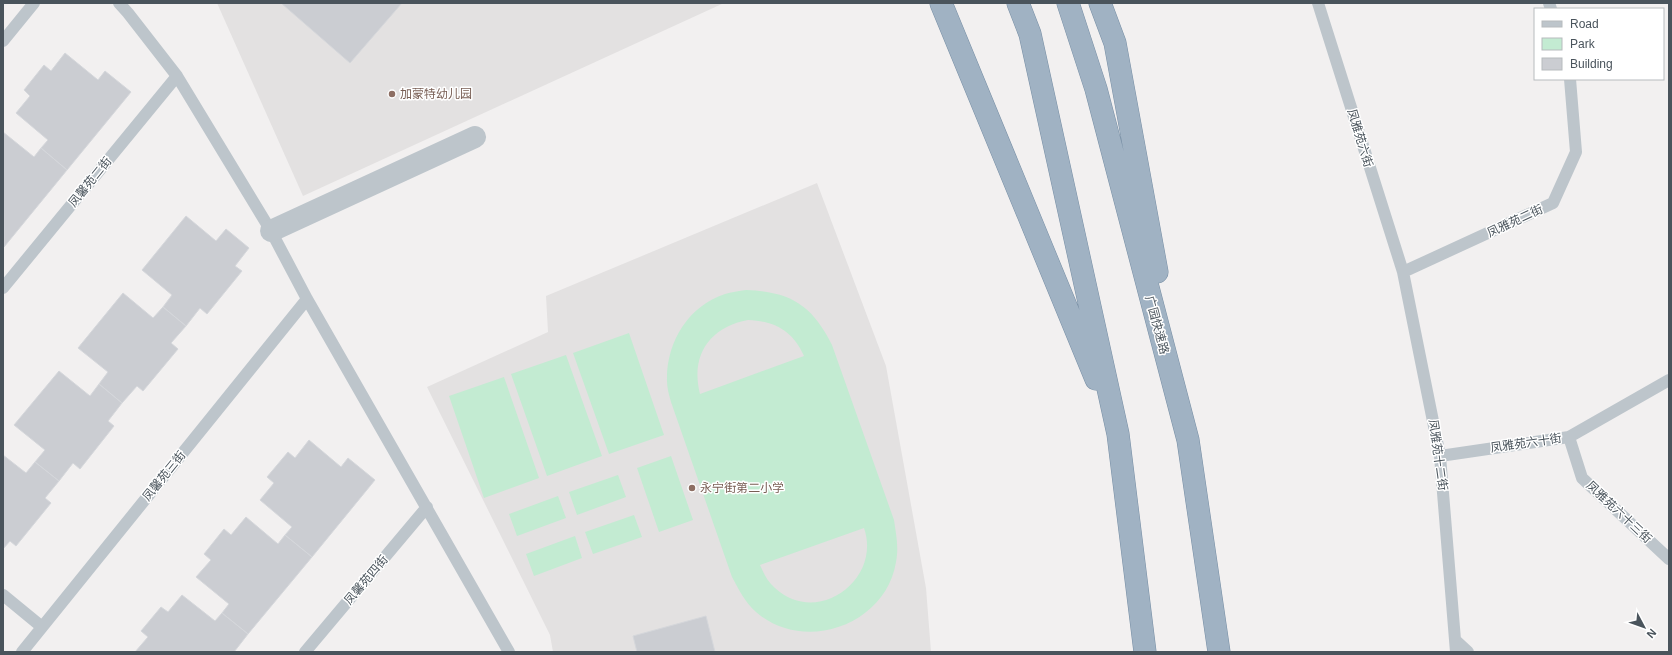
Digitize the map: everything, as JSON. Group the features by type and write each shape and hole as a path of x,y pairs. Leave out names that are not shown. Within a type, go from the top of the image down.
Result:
{"highway":[{"path":"941,3 1118,434"},
{"path":"1018,3 1030,34 1118,434 1145,652"},
{"name":"广园快速路","path":"1068,3 1096,89 1188,440 1219,652"},
{"path":"1100,3 1115,43 1188,440"}],"street":[{"path":"271,231 474,137"}],"lane":[{"path":"3,41 34,3"},
{"path":"119,3 177,76 271,231 307,299 510,652"},
{"name":"凤雅苑六街","path":"1318,3 1402,272"},
{"name":"凤馨苑二街","path":"3,288 177,76"},
{"name":"凤雅苑二街","path":"1402,272 1553,203 1576,152 1570,80"},
{"name":"凤雅苑十二街","path":"1402,272 1440,456 1456,646 1468,652"},
{"name":"凤馨苑三街","path":"22,652 307,299"},
{"name":"凤雅苑六十街","path":"1440,456 1569,437 1669,380"},
{"name":"凤雅苑六十三街","path":"1569,437 1582,478 1669,559"},
{"name":"凤馨苑四街","path":"305,652 427,507"},
{"path":"3,595 42,627"}],"shaded area":[{"name":"加蒙特幼儿园","path":"217,3 724,3 303,196"},
{"name":"永宁街第二小学","path":"817,183 886,366 926,588 931,652 553,652 550,635 427,387 548,332 546,296"}],"green space":[{"path":"746,290 776,294 798,303 808,311 824,331 832,345 894,520 897,541 897,556 889,584 877,602 860,617 840,626 819,631 797,631 775,624 756,612 745,600 732,577 668,392 667,384 670,353 675,340 690,317 700,307 712,300 727,293","holes":["748,320 775,325 782,329 789,334 800,347 804,356 700,394 698,367 701,355 706,345 713,336 723,329","864,528 867,547 864,565 855,580 842,592 826,600 809,602 792,599 773,586 766,578 760,565"]},
{"path":"629,333 664,435 609,454 573,353"},
{"path":"566,355 602,456 547,476 511,374"},
{"path":"504,377 539,478 484,498 449,396"},
{"path":"671,456 693,520 659,532 637,468"},
{"path":"618,475 626,497 577,515 569,492"},
{"path":"558,496 566,518 517,536 509,514"},
{"path":"634,515 642,537 593,554 585,532"},
{"path":"575,536 582,558 534,576 526,554"}],"building":[{"path":"281,3 402,3 350,63"},
{"path":"65,53 98,80 105,71 131,92 67,170 41,148 48,140 16,113 30,96 24,90 44,65 51,71"},
{"path":"3,132 34,157 41,148 67,170 4,247"},
{"path":"186,216 216,241 226,229 249,248 235,266 242,271 207,314 200,308 186,326 163,307 172,295 142,270"},
{"path":"123,293 153,318 163,307 186,326 171,343 178,349 143,391 137,386 122,403 99,384 108,372 78,348"},
{"path":"59,371 90,396 99,384 122,403 108,421 114,426 80,469 73,463 59,481 35,462 45,450 14,425"},
{"path":"309,440 341,467 348,458 375,480 312,557 285,535 292,527 260,500 274,483 267,477 288,452 295,458"},
{"path":"3,455 26,473 35,462 59,481 45,498 51,503 16,546 10,541 3,549"},
{"path":"246,517 278,544 285,535 312,557 248,634 222,613 229,604 196,577 211,560 204,554 224,529 231,535"},
{"path":"182,595 215,621 222,613 248,634 234,652 135,652 148,637 141,631 161,607 168,612"},
{"path":"706,616 715,652 637,652 633,636"}],"place":[{"name":"加蒙特幼儿园","path":"392,94"},
{"name":"永宁街第二小学","path":"692,488"}]}
